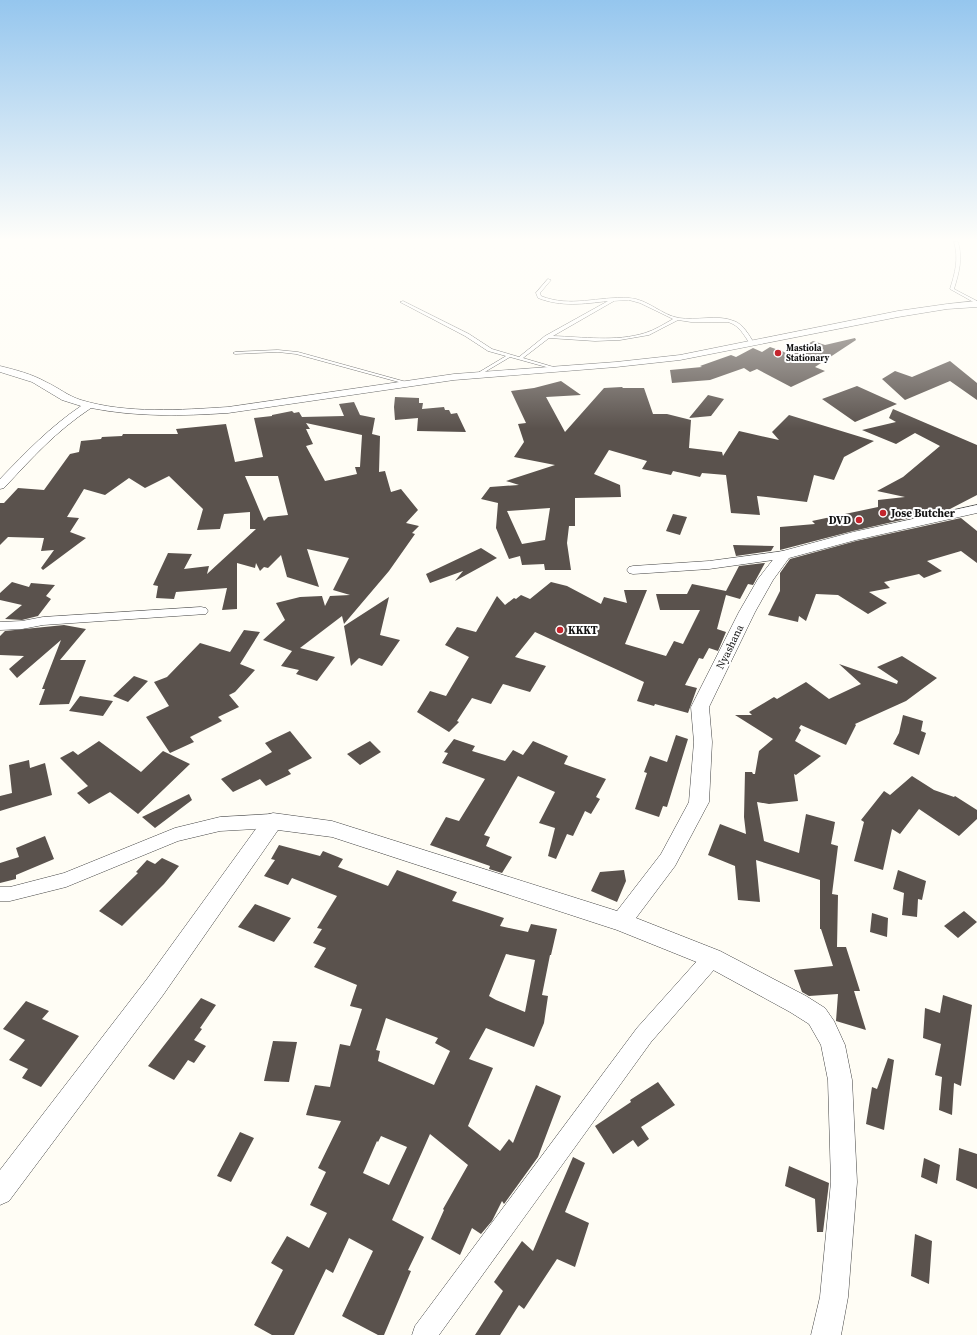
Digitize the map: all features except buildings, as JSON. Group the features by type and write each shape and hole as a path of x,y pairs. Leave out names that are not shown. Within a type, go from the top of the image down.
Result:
{"street":[{"path":"0,369 15,373 44,385 67,399 89,405 153,412 196,412 246,408 306,400 408,382 673,359 864,320 940,307 973,304"},
{"path":"0,486 44,439 89,405"},
{"path":"633,570 688,568 741,563 784,555 853,536 977,509"},
{"name":"Nyashana","path":"621,922 668,860 699,802 703,742 700,707 747,612 766,579 784,555"},
{"path":"0,626 22,625 43,621 201,612"},
{"path":"0,1192 155,987 273,821"},
{"path":"0,894 10,894 66,880 175,835 220,824 273,821 332,829 621,922 712,958 798,1004 816,1016 826,1029 833,1045 840,1080 844,1182 834,1297 826,1335"},
{"path":"424,1335 644,1035 712,958"}],"lane":[{"path":"407,304 467,335 490,350 555,369"},
{"path":"519,359 547,337 605,304"},
{"path":"645,304 677,319 698,321 720,320 734,322 752,343"},
{"path":"547,337 629,338 644,334 677,319"},
{"path":"235,353 278,351 296,352 408,382"},
{"path":"478,375 509,356"}],"place":[{"name":"Mastiola Stationary","path":"778,353"},
{"name":"Jose Butcher","path":"883,513"},
{"name":"DVD","path":"859,520"},
{"name":"KKKT","path":"560,630"}]}
